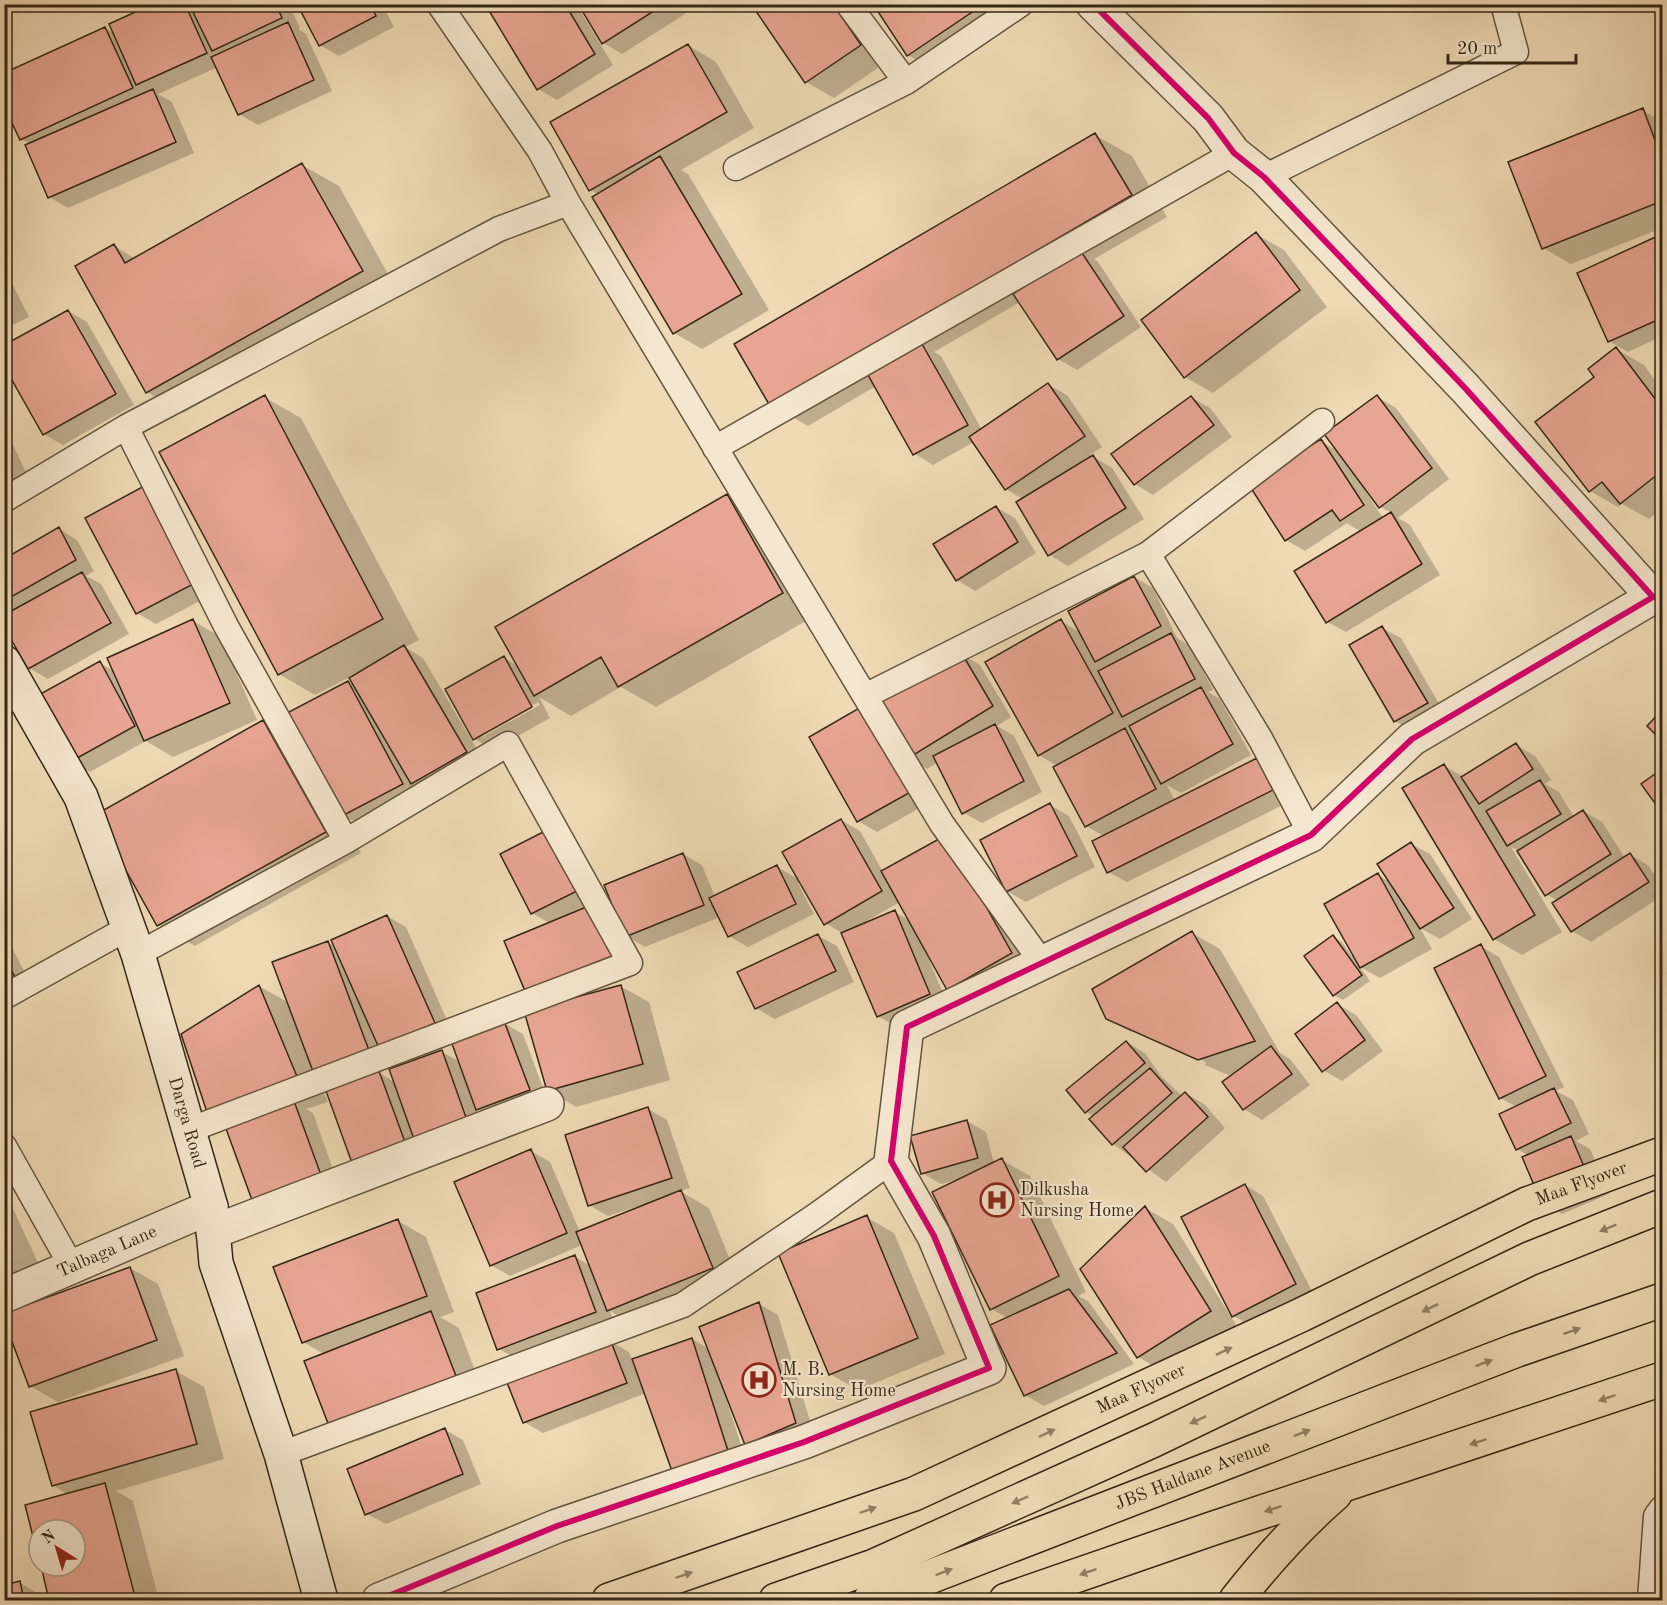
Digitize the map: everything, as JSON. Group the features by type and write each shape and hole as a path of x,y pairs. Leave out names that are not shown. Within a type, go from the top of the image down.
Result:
{"main road":[{"name":"Maa Flyover","path":"609,1600 915,1494 1301,1315 1527,1204 1662,1154"},
{"path":"776,1600 885,1562 1154,1440 1529,1259 1662,1206"},
{"name":"JBS Haldane Avenue","path":"870,1600 1517,1350 1662,1300"},
{"path":"1006,1600 1662,1379"},
{"path":"1236,1600 1275,1552 1310,1516 1346,1485"}],"street":[{"path":"379,1600 557,1526 804,1442 989,1368 934,1236 891,1161 907,1027 1041,961 1311,835 1412,740 1658,600 1465,388 1264,177 1234,153 1208,118 1093,4"},
{"name":"Darga Road","path":"4,662 81,797 133,941 189,1130 212,1220 216,1263 281,1454 321,1600"},
{"name":"Talbaga Lane","path":"4,1296 72,1268 546,1104"}],"lane":[{"path":"440,4 540,151 568,203 942,824 1041,961"},
{"path":"848,4 906,82"},
{"path":"736,168 906,82 1021,4"},
{"path":"1264,177 1515,52 1503,4"},
{"path":"715,448 1234,153"},
{"path":"4,500 126,427 499,229 568,203"},
{"path":"864,696 1148,554 1322,421"},
{"path":"126,427 226,626 346,841"},
{"path":"1148,554 1261,740 1311,835"},
{"path":"4,997 133,941 346,841 508,744 630,963 189,1130"},
{"path":"4,1146 72,1268"},
{"path":"281,1454 683,1305 818,1215 891,1161"},
{"path":"1650,1600 1656,1516 1662,1508"}],"building":[{"path":"153,4 185,4 207,53 136,85 109,24"},
{"path":"189,4 276,4 282,18 212,51"},
{"path":"297,4 370,4 376,16 319,46"},
{"path":"485,4 565,4 595,54 537,90"},
{"path":"578,4 665,4 602,44"},
{"path":"751,4 833,4 861,45 805,83"},
{"path":"873,4 984,4 907,56"},
{"path":"288,22 314,80 238,115 211,57"},
{"path":"105,27 133,88 20,140 4,106 4,73"},
{"path":"688,44 727,112 589,191 550,122"},
{"path":"153,89 176,142 48,198 25,145"},
{"path":"1643,108 1662,159 1662,201 1542,249 1508,162"},
{"path":"1095,133 1132,195 770,406 734,344"},
{"path":"660,156 742,294 673,334 592,197"},
{"path":"302,163 363,271 146,393 75,266 114,244 125,263"},
{"path":"1256,232 1300,290 1184,378 1141,320"},
{"path":"1662,234 1662,318 1608,342 1577,273"},
{"path":"1080,250 1124,316 1057,360 1013,294"},
{"path":"68,310 116,394 43,435 4,366 4,345"},
{"path":"922,344 968,425 913,455 868,375"},
{"path":"1616,347 1662,408 1662,471 1620,504 1602,482 1589,492 1535,422 1594,377 1588,369"},
{"path":"1048,383 1085,436 1005,490 969,437"},
{"path":"265,395 383,619 278,675 159,452"},
{"path":"1377,395 1432,468 1379,508 1324,434"},
{"path":"1191,396 1214,425 1134,485 1111,454"},
{"path":"1321,439 1364,505 1340,521 1332,510 1285,541 1249,485"},
{"path":"1093,455 1126,508 1048,556 1016,502"},
{"path":"146,485 197,582 136,614 85,518"},
{"path":"727,494 783,593 618,687 601,657 534,696 495,627"},
{"path":"996,506 1018,542 956,581 933,544"},
{"path":"1391,512 1422,564 1326,623 1294,571"},
{"path":"59,527 76,560 4,601 4,559"},
{"path":"82,572 111,623 28,669 4,627 4,615"},
{"path":"1134,576 1161,626 1095,662 1068,611"},
{"path":"193,619 230,703 144,741 107,658"},
{"path":"1061,619 1113,713 1038,756 985,662"},
{"path":"1382,626 1428,703 1394,722 1349,645"},
{"path":"1171,633 1195,679 1122,717 1098,671"},
{"path":"404,645 467,752 411,784 349,678"},
{"path":"961,652 993,706 907,759 874,705"},
{"path":"504,656 532,707 473,740 445,689"},
{"path":"100,661 135,726 70,762 35,697"},
{"path":"348,681 403,784 342,816 287,713"},
{"path":"1201,687 1233,744 1161,784 1129,726"},
{"path":"868,703 916,789 857,822 809,737"},
{"path":"1662,710 1662,741 1647,726"},
{"path":"263,720 326,832 157,926 95,815"},
{"path":"995,724 1024,781 962,814 933,756"},
{"path":"1125,728 1156,789 1085,827 1053,767"},
{"path":"1516,743 1533,769 1479,804 1461,777"},
{"path":"1257,758 1273,790 1107,873 1092,841"},
{"path":"1444,764 1535,915 1493,940 1402,788"},
{"path":"1662,769 1662,813 1641,784"},
{"path":"1540,780 1561,814 1507,846 1486,811"},
{"path":"1050,803 1077,856 1006,892 980,840"},
{"path":"1583,810 1611,854 1545,896 1517,851"},
{"path":"841,819 882,891 824,925 782,852"},
{"path":"551,828 583,888 531,914 500,854"},
{"path":"946,835 1012,953 947,990 881,871"},
{"path":"1411,842 1454,908 1420,929 1377,864"},
{"path":"683,853 704,905 625,937 604,885"},
{"path":"1630,853 1649,882 1571,932 1552,903"},
{"path":"777,865 796,904 728,937 709,898"},
{"path":"1378,873 1414,938 1360,968 1324,904"},
{"path":"596,903 617,954 525,991 504,941"},
{"path":"895,910 930,994 877,1017 841,933"},
{"path":"387,915 435,1023 379,1048 331,940"},
{"path":"1192,931 1255,1041 1198,1060 1106,1019 1092,989"},
{"path":"818,934 836,971 755,1009 737,972"},
{"path":"1333,935 1362,975 1333,996 1304,956"},
{"path":"328,941 370,1053 314,1074 272,962"},
{"path":"1481,944 1546,1076 1499,1099 1434,968"},
{"path":"4,957 15,977 4,982"},
{"path":"259,985 301,1086 209,1118 181,1034"},
{"path":"621,985 643,1064 547,1091 524,1011"},
{"path":"1337,1002 1365,1040 1322,1072 1295,1034"},
{"path":"504,1021 530,1090 476,1110 451,1041"},
{"path":"1126,1041 1145,1063 1085,1113 1066,1090"},
{"path":"1271,1046 1292,1074 1243,1110 1222,1082"},
{"path":"442,1050 468,1123 415,1142 389,1069"},
{"path":"1150,1068 1172,1093 1112,1145 1089,1119"},
{"path":"379,1071 405,1142 352,1163 326,1091"},
{"path":"1554,1088 1571,1123 1516,1150 1499,1114"},
{"path":"1185,1092 1208,1117 1146,1172 1123,1147"},
{"path":"294,1101 321,1175 252,1200 225,1126"},
{"path":"648,1107 672,1178 588,1206 565,1135"},
{"path":"967,1120 978,1158 921,1174 910,1136"},
{"path":"1571,1136 1591,1183 1542,1204 1522,1157"},
{"path":"531,1149 567,1233 490,1266 454,1182"},
{"path":"1002,1158 1059,1276 990,1310 932,1192"},
{"path":"1245,1184 1296,1284 1232,1317 1181,1217"},
{"path":"681,1190 713,1268 607,1311 576,1232"},
{"path":"1145,1206 1211,1311 1137,1358 1080,1269"},
{"path":"867,1215 918,1338 829,1375 778,1253"},
{"path":"398,1219 427,1296 302,1343 273,1267"},
{"path":"4,1233 11,1247 4,1250"},
{"path":"575,1255 596,1312 497,1350 476,1293"},
{"path":"130,1267 157,1340 29,1387 4,1320 4,1313"},
{"path":"1069,1289 1117,1353 1024,1396 990,1325"},
{"path":"759,1302 796,1423 745,1445 699,1327"},
{"path":"431,1311 456,1376 329,1426 304,1361"},
{"path":"692,1338 729,1454 672,1471 632,1359"},
{"path":"610,1339 627,1383 523,1423 506,1380"},
{"path":"176,1369 197,1444 52,1486 30,1412"},
{"path":"445,1428 463,1474 365,1515 347,1469"},
{"path":"105,1483 136,1600 49,1600 44,1578 87,1578 87,1518 28,1518 25,1505"},
{"path":"20,1581 24,1600 4,1600 4,1585"}],"cycle path":[{"path":"379,1600 557,1526 804,1442 989,1368 934,1236 891,1161 907,1027 1311,835 1412,739 1653,597 1465,388 1264,177 1234,153 1208,118 1093,4"}],"place":[{"name":"Dilkusha Nursing Home","path":"997,1200"},
{"name":"M. B. Nursing Home","path":"759,1380"}]}
